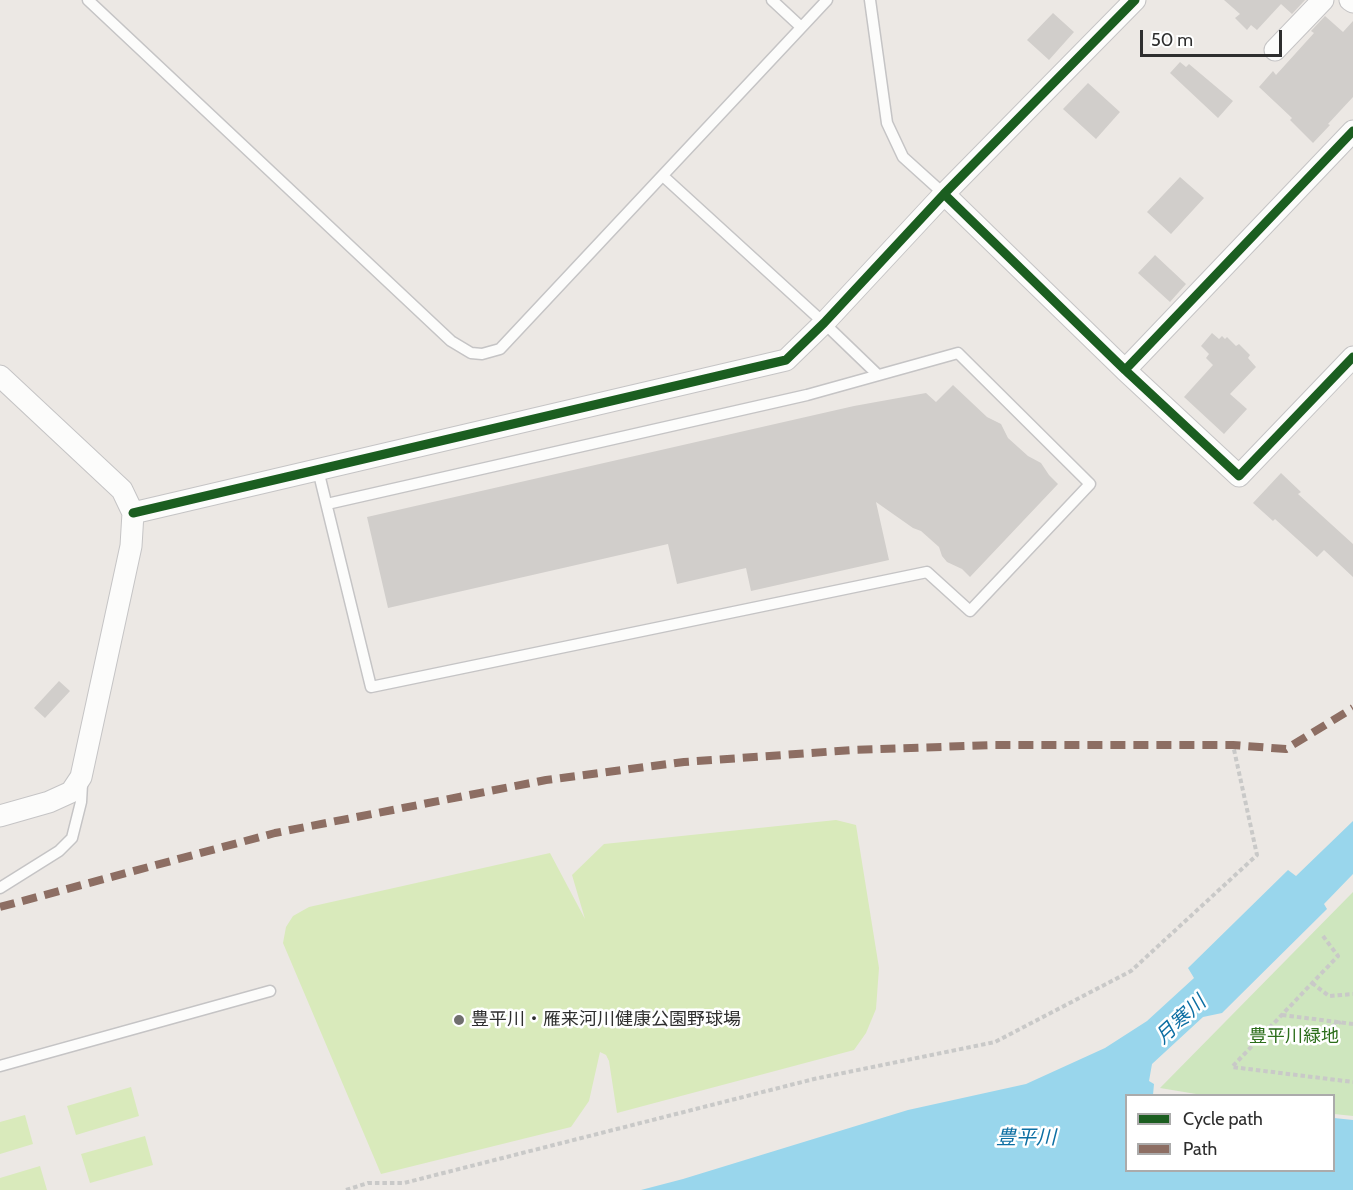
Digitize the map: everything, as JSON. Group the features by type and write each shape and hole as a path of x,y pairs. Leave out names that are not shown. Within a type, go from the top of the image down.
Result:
{"street":[{"path":"133,513 786,360 824,323 944,194 1136,0"},
{"path":"1275,50 1323,0"},
{"path":"1125,370 1353,131"},
{"path":"944,194 1125,370 1239,476 1353,357"},
{"path":"0,376 122,490 133,513 132,546 82,774 71,792 49,802 0,816"}],"lane":[{"path":"88,0 451,341 471,352 482,354 500,349 827,0"},
{"path":"772,0 801,27"},
{"path":"870,0 886,123 903,157 944,194"},
{"path":"663,176 878,375"},
{"path":"318,470 371,687 927,572 970,611 1090,484 958,353 807,395 327,504"},
{"path":"0,888 59,851 72,838 81,802 82,774"},
{"path":"0,1066 270,991"}],"path":[{"path":"346,1190 368,1183 404,1183 814,1079 995,1042 1131,971 1257,855 1233,745"},
{"path":"1323,936 1338,956 1232,1066 1353,1082"},
{"path":"1312,983 1329,996 1353,994"},
{"path":"1281,1014 1353,1024"},
{"path":"1266,1031 1309,1037 1341,1022"}],"green space":[{"path":"836,820 856,825 879,968 876,1009 866,1033 854,1050 617,1113 609,1061 606,1055 600,1052 589,1101 571,1127 381,1174 283,943 286,927 293,916 309,907 550,853 585,919 572,875 604,844"},
{"name":"豊平川緑地","path":"1353,892 1353,1116 1335,1114 1335,1094 1196,1094 1160,1088"},
{"path":"131,1087 139,1116 76,1135 67,1106"},
{"path":"25,1115 33,1144 0,1154 0,1122"},
{"path":"145,1136 153,1165 90,1183 81,1154"},
{"path":"40,1166 47,1190 0,1190 0,1178"}],"water":[{"name":"豊平川","path":"1353,821 1353,874 1324,904 1327,909 1222,1013 1203,1017 1152,1064 1149,1081 1154,1084 1153,1094 1125,1094 1125,1172 1335,1172 1335,1118 1353,1120 1353,1190 641,1190 908,1110 1026,1084 1105,1048 1147,1021 1194,978 1188,968 1288,870 1296,876"}],"building":[{"path":"1224,0 1305,0 1292,14 1281,4 1257,30 1251,25 1247,30 1235,18 1240,14"},
{"path":"1053,13 1074,32 1049,60 1027,40"},
{"path":"1325,16 1343,32 1353,21 1353,97 1313,143 1290,120 1292,118 1259,87 1273,71 1276,75 1314,33 1311,31"},
{"path":"1180,62 1186,67 1189,64 1233,101 1218,118 1170,73"},
{"path":"1088,83 1120,112 1096,139 1063,109"},
{"path":"1180,177 1204,198 1171,234 1147,212"},
{"path":"1155,255 1186,284 1170,302 1138,273"},
{"path":"1212,333 1219,339 1222,336 1225,339 1227,337 1236,346 1239,344 1250,355 1248,358 1256,367 1230,394 1247,409 1224,434 1184,397 1213,365 1206,358 1209,354 1201,346"},
{"path":"953,385 987,417 1001,424 1008,438 1028,456 1041,463 1058,484 970,577 962,569 947,562 939,547 921,531 913,528 876,502 889,560 751,591 746,568 677,584 668,544 388,608 367,517 854,406 926,393 936,402"},
{"path":"1281,473 1301,492 1298,494 1353,544 1353,577 1324,550 1317,557 1275,519 1273,521 1253,503"},
{"path":"59,681 70,691 45,718 34,708"}],"marked path":[{"path":"0,907 275,833 546,780 684,762 853,750 995,745 1233,745 1286,749 1353,708"}],"cycle path":[{"path":"133,513 786,360 824,323 944,194 1135,0"},
{"path":"1125,370 1353,131"},
{"path":"944,194 1125,370 1239,476 1353,357"}],"place":[{"name":"豊平川・雁来河川健康公園野球場","path":"459,1020"}],"water label":[{"name":"月寒川","path":"1181,1020"}]}
